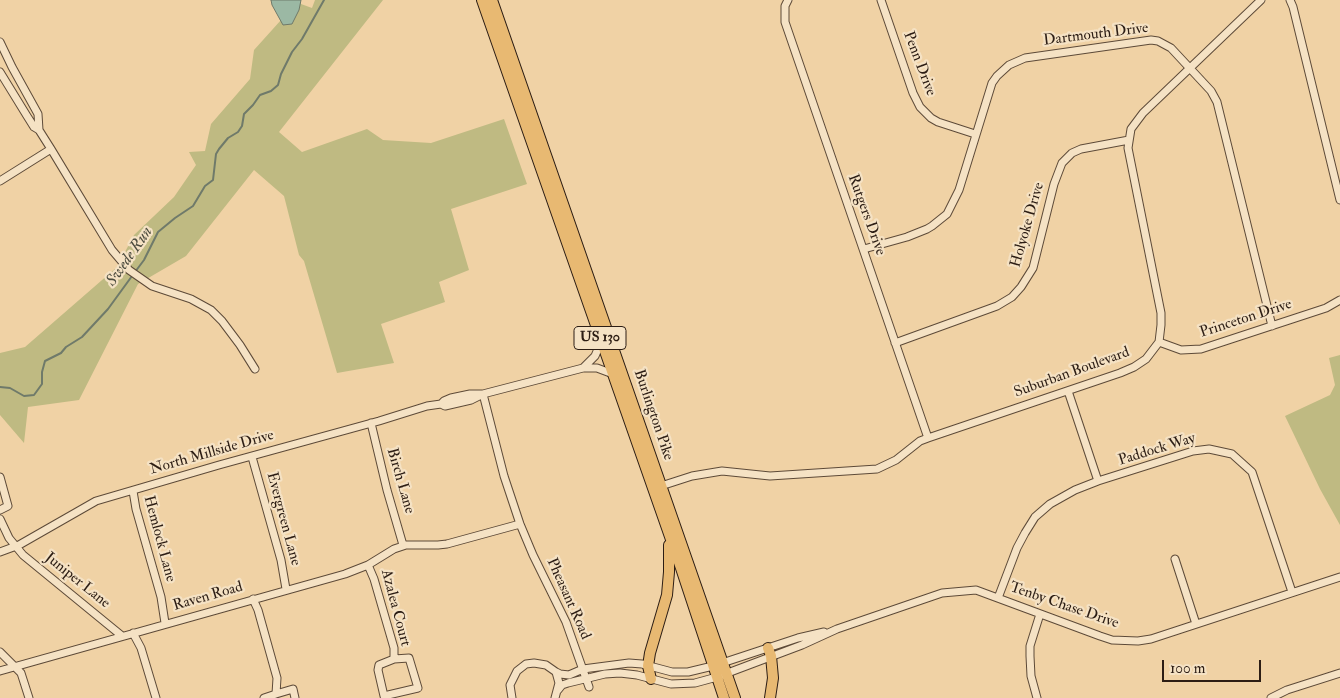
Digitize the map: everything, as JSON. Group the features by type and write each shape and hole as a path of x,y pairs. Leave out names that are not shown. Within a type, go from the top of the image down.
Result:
{"highway":[{"name":"Burlington Pike","path":"482,0 669,536 722,675 735,698"},
{"name":"Burlington Pike","path":"492,0 662,486 718,665"},
{"path":"651,680 648,666 666,595 669,572 669,536"},
{"path":"770,652 772,678 770,698"},
{"name":"Burlington Pike","path":"722,675 724,698"}],"street":[{"name":"Rutgers Drive","path":"788,0 785,6 785,22 928,438"},
{"name":"Penn Drive","path":"881,0 913,93 920,107 938,122 975,134"},
{"path":"1159,342 1161,313 1128,148 1131,129 1136,121 1261,0"},
{"path":"1290,0 1340,200"},
{"name":"Dartmouth Drive","path":"864,250 927,229 947,214 959,190 989,91 996,76 1008,65 1025,58 1151,40 1158,41 1171,48 1211,91 1217,102 1272,326"},
{"path":"0,42 38,114 39,130"},
{"path":"0,72 34,127 39,130 51,149 112,250 129,270 152,286 191,299 211,310 240,345 255,369"},
{"name":"Holyoke Drive","path":"895,343 997,306 1012,297 1033,268 1054,184 1062,163 1072,153 1081,149 1129,140"},
{"path":"0,181 51,149"},
{"name":"Princeton Drive","path":"1159,342 1180,350 1202,349 1326,308 1340,300"},
{"path":"583,368 599,352 602,342"},
{"name":"Suburban Boulevard","path":"662,486 692,476 722,472 770,476 877,469 896,460 920,441 1134,367 1146,359 1159,342"},
{"name":"North Millside Drive","path":"0,552 16,546 89,504 174,478 428,406 441,404 451,398 470,394 483,394 583,368 597,368 613,374"},
{"path":"1068,391 1098,481"},
{"name":"Pheasant Road","path":"483,394 504,476 520,524 558,605 589,687"},
{"name":"Birch Lane","path":"371,423 403,546"},
{"name":"Paddock Way","path":"998,598 1017,548 1035,517 1057,499 1098,481 1201,450 1217,449 1232,454 1252,472 1292,592"},
{"name":"Evergreen Lane","path":"252,457 281,560 286,589"},
{"path":"0,477 8,506 0,510"},
{"name":"Hemlock Lane","path":"132,491 159,592 165,624"},
{"name":"Juniper Lane","path":"0,519 16,546 31,562 122,636"},
{"path":"403,546 416,544 443,545 520,524"},
{"name":"Raven Road","path":"0,671 253,598 345,574 368,565 403,546"},
{"path":"1175,559 1196,624"},
{"name":"Azalea Court","path":"368,565 393,642 394,659"},
{"name":"Tenby Chase Drive","path":"556,672 564,675 583,669 623,664 648,666 680,673 802,645 837,629 942,593 976,590 1100,636 1125,641 1151,639 1340,577"},
{"path":"253,598 277,678 276,694"},
{"path":"1037,698 1031,676 1030,646 1040,614"},
{"path":"133,633 141,648 156,698"},
{"path":"0,652 21,673 29,698"},
{"name":"Tenby Chase Drive","path":"558,690 565,684 610,673 625,673 666,684 682,685 722,675 770,652"},
{"name":"Azalea Court","path":"409,658 418,688 384,696 378,670 379,665 394,659 409,658"},
{"path":"512,698 510,692 511,682 517,671 522,666 530,663 546,665 556,672 559,683 555,698"},
{"path":"1270,698 1287,690 1340,673"},
{"path":"264,698 293,689 295,698"}],"shaded area":[{"path":"271,0 301,0 299,10 292,24 283,25"},
{"path":"272,0 301,0 301,4 312,8 315,0 383,0 279,132 302,152 367,129 383,140 431,143 504,119 527,184 451,209 469,270 439,282 445,302 381,324 394,363 337,373 304,261 299,255 284,196 254,170 186,256 138,284 79,400 28,407 24,443 0,415 0,353 25,347 117,267 134,235 174,197 196,165 189,152 205,151 211,124 250,79 254,50 281,20"},
{"path":"1340,355 1340,525 1320,489 1285,416 1330,395 1335,385 1329,358"}],"waterway":[{"name":"Swede Run","path":"135,272 144,260 158,232 193,206 205,186 213,180 216,154 219,149 228,138 238,132 242,126 244,114 260,95 271,91 278,85 281,74 292,52 302,39 324,0"},
{"name":"Swede Run","path":"0,387 10,388 24,396 34,395 42,384 42,372 45,361 61,353 66,347 82,337 108,309 132,276"}]}
